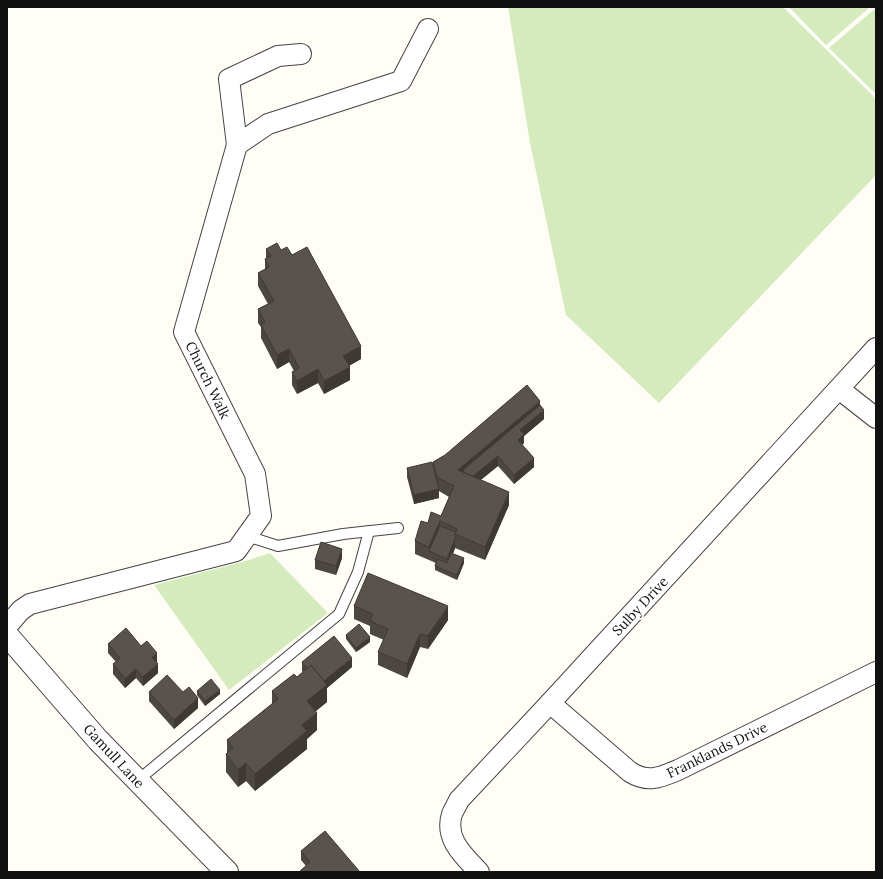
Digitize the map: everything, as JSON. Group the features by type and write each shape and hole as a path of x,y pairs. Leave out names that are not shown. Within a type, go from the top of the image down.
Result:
{"street":[{"path":"301,54 278,56 229,79 237,145 268,124 401,81 428,29"},
{"name":"Church Walk","path":"7,626 21,610 30,604 236,551 261,516 255,474 184,332 237,145"},
{"name":"Sulby Drive","path":"479,872 451,838 450,826 452,815 459,800 876,348"},
{"path":"839,389 876,418"},
{"name":"Gamull Lane","path":"7,636 98,740 227,872"},
{"name":"Franklands Drive","path":"550,703 630,772 639,777 648,779 661,777 678,770 876,672"}],"lane":[{"path":"247,536 278,546 343,534 398,528"},
{"path":"137,781 339,614 358,572 369,531"}],"green space":[{"path":"508,7 783,7 876,99 876,175 659,403 566,315 530,143"},
{"path":"789,7 870,7 826,45"},
{"path":"876,8 876,94 829,48"},
{"path":"270,553 328,613 229,690 154,585 246,561"}],"building":[{"path":"277,243 281,250 287,247 292,255 307,247 361,346 343,356 350,367 324,381 318,369 297,381 292,372 299,368 289,349 277,355 261,325 265,322 258,309 274,301 258,273 269,267 265,259 271,256 266,249"},
{"path":"527,385 540,401 458,470 509,492 485,547 455,534 457,529 440,521 429,547 415,541 421,521 428,523 431,512 441,516 454,486 437,477 433,462 445,455"},
{"path":"540,405 544,410 520,430 524,434 518,440 534,458 514,475 498,456 473,476 465,473 463,470"},
{"path":"432,462 439,489 414,495 407,468"},
{"path":"440,526 456,532 455,539 447,559 429,551"},
{"path":"321,542 342,549 336,566 315,560"},
{"path":"451,553 464,558 457,575 435,566 437,559 447,563"},
{"path":"368,573 448,606 428,636 420,634 407,664 378,652 388,629 370,621 373,614 354,606"},
{"path":"359,624 370,637 356,648 346,635"},
{"path":"126,628 141,646 147,641 157,653 152,657 158,664 143,677 136,669 125,679 113,664 120,658 108,644"},
{"path":"334,636 352,658 324,681 311,665 307,669 302,662"},
{"path":"311,665 327,685 307,701 317,713 302,725 307,731 255,774 246,763 238,770 226,754 233,748 227,740 278,699 272,691 294,674 297,677"},
{"path":"167,675 183,692 189,687 198,698 174,720 149,692"},
{"path":"211,679 220,690 205,701 197,691"},
{"path":"325,831 360,872 299,872 310,862 301,851"}]}
